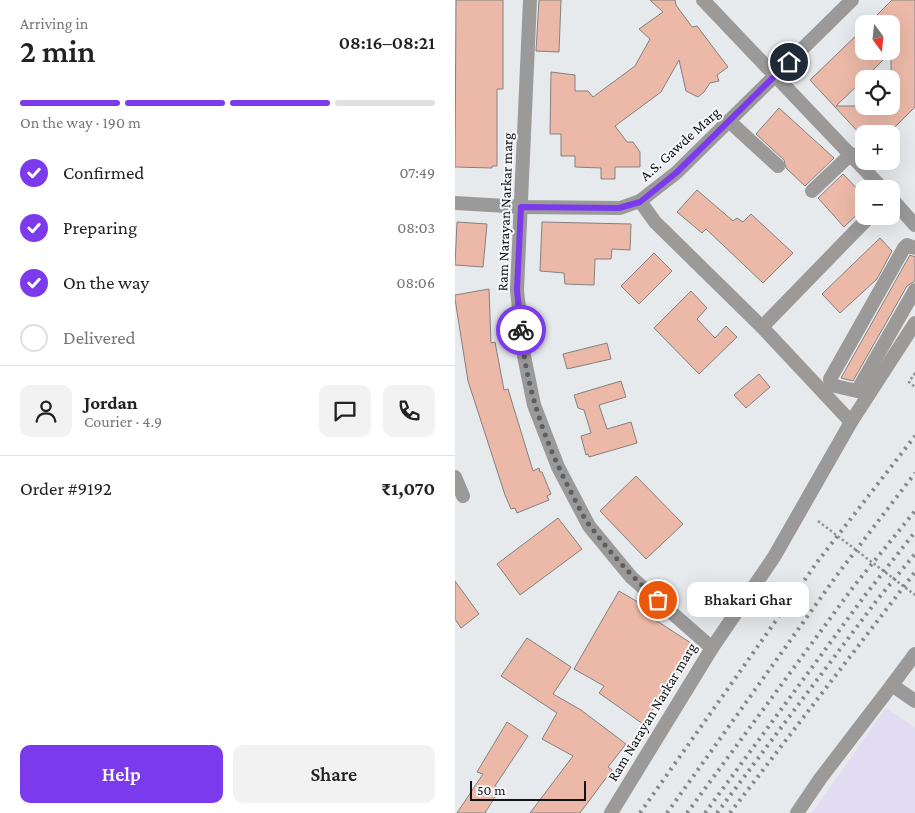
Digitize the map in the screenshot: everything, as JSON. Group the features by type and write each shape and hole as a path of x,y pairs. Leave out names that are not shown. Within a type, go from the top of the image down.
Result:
{"street":[{"name":"Ram Narayan Narkar marg","path":"530,0 517,290 523,356 534,405 558,467 589,526 631,577 712,648 611,813"},
{"path":"703,0 875,180"},
{"name":"A.S. Gawde Marg","path":"455,204 619,208 640,202 676,173 852,0"},
{"path":"729,121 777,166"},
{"path":"812,191 851,154"},
{"path":"640,202 655,222 762,327 851,422"},
{"path":"900,208 915,224"},
{"path":"762,327 861,225"},
{"path":"915,248 907,245 904,248 830,378 831,385 857,391 915,290"},
{"path":"712,648 773,556 851,422 915,323"},
{"path":"455,477 463,496"},
{"path":"797,813 820,779 915,654"},
{"path":"892,685 915,701"}],"path":[{"path":"915,373 909,382 915,387"},
{"path":"818,521 915,595"}],"shaded area":[{"path":"886,708 915,728 915,813 812,813"}],"building":[{"path":"456,0 503,0 503,89 497,89 497,166 492,166 492,168 455,167"},
{"path":"539,0 561,0 559,52 536,51"},
{"path":"650,0 675,0 676,5 692,27 697,26 728,67 717,75 719,81 710,83 698,97 686,91 679,60 661,92 615,126 627,142 633,142 640,152 640,167 615,167 615,179 601,179 601,168 575,167 575,156 561,156 561,134 550,134 551,72 575,75 575,91 588,91 593,97 635,66 650,39 639,29 663,12"},
{"path":"892,0 915,0 915,107 897,125 855,125 855,129 810,80 855,37 855,60 883,60 873,70 855,70 855,87 836,106 855,106 855,115 900,115 900,70 891,70 891,60 900,60 900,15 877,15"},
{"path":"779,108 834,158 805,186 786,168 784,160 756,134"},
{"path":"843,174 855,187 855,217 844,227 818,198"},
{"path":"697,190 733,221 737,218 743,222 751,214 793,253 763,283 706,229 702,233 677,212"},
{"path":"457,222 487,224 483,267 455,265"},
{"path":"542,222 631,224 630,250 612,249 611,259 595,259 594,285 565,284 564,273 540,271"},
{"path":"880,238 892,251 877,279 840,313 822,294"},
{"path":"654,253 672,271 639,304 621,286"},
{"path":"910,255 915,257 915,281 907,286 853,381 841,378"},
{"path":"489,289 491,343 495,342 504,390 508,389 533,471 539,468 551,494 547,496 549,500 517,513 515,508 511,509 505,495 468,381 455,299 455,295"},
{"path":"691,291 707,308 697,319 715,338 726,326 737,337 699,374 654,328"},
{"path":"607,343 611,359 567,369 563,354"},
{"path":"759,374 770,387 746,408 734,395"},
{"path":"621,381 626,397 599,405 607,429 631,422 637,443 589,457 588,454 586,455 581,436 591,433 584,410 578,408 574,395"},
{"path":"636,476 683,524 646,559 600,511"},
{"path":"558,518 582,549 520,595 497,564"},
{"path":"455,581 479,614 461,628 455,619"},
{"path":"619,591 643,605 640,610 697,647 684,667 682,665 643,724 599,693 604,686 574,669"},
{"path":"527,638 571,667 553,694 581,710 626,744 608,767 612,770 580,813 530,813 573,756 542,739 557,713 501,676"},
{"path":"507,722 528,736 495,786 500,789 485,813 457,813 483,774 477,772"}],"railway":[{"path":"640,813 818,561 915,436"},
{"path":"667,813 837,575 915,473"},
{"path":"687,813 854,586 915,511"},
{"path":"705,813 866,594 915,532"},
{"path":"717,813 877,600 915,554"},
{"path":"730,813 915,572"}],"way so far":[{"path":"521,330 523,356 534,405 558,467 589,526 631,577 658,600"}],"place":[{"name":"Bhakari Ghar","path":"658,600"}],"route":[{"path":"521,330 517,290 521,207 619,208 640,202 676,173 789,62"}]}
